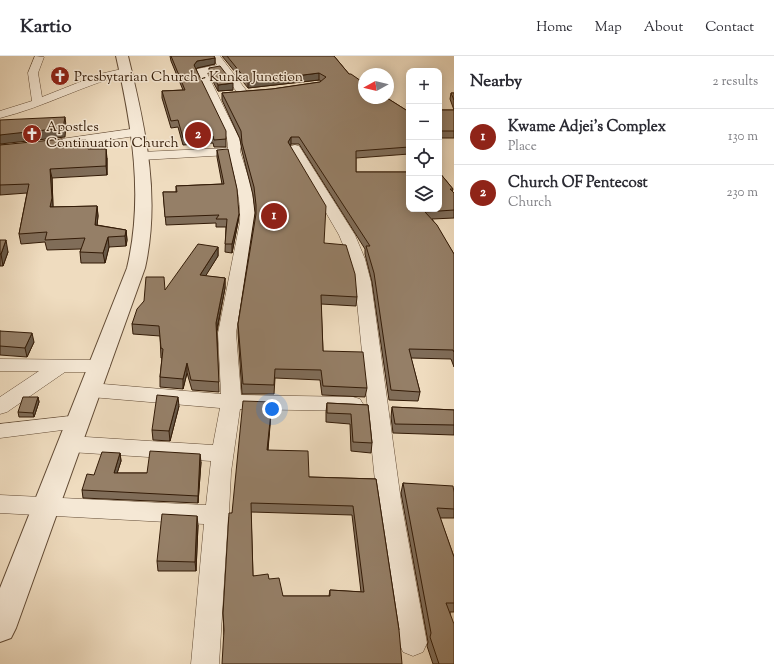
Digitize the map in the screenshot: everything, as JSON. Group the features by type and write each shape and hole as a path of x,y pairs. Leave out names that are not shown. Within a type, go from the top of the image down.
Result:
{"street":[{"path":"215,56 244,94"},
{"path":"38,103 33,73 39,57"},
{"path":"0,115 38,103 104,76 124,63 138,132 143,179 143,228 136,268 0,628"},
{"path":"205,664 223,454 231,402 227,333 247,222 248,205 244,183 234,151 235,146 222,96 201,71 224,67"},
{"path":"222,96 258,93"},
{"path":"47,145 138,132"},
{"path":"295,149 347,235 358,259 386,408 389,501 413,643"},
{"path":"141,156 234,151"},
{"path":"0,365 100,366"},
{"path":"0,407 62,365"},
{"path":"91,390 231,402 354,404 386,408"},
{"path":"0,430 79,422"},
{"path":"70,444 223,454"},
{"path":"0,504 218,515"}],"building":[{"path":"171,56 214,56 215,58 197,61 194,65 226,131 226,139 214,140 213,136 183,138 178,120 171,121 162,91 185,90"},
{"path":"227,56 334,56 349,74 358,79 358,104 394,104 394,102 406,110 406,147 356,151 356,172 406,172 406,212 425,212 437,225 454,254 454,352 453,350 409,349 420,392 391,390 374,273 366,246 370,246 299,137 291,137 288,142 326,206 324,243 346,245 355,274 357,297 321,295 323,351 363,352 367,388 323,386 321,370 275,369 274,385 243,384 238,324 256,214 256,205 254,187 242,143 241,131 222,93 272,89 320,82 326,77 319,73 248,82"},
{"path":"220,66 233,83 218,85 209,68"},
{"path":"451,93 454,93 454,100"},
{"path":"442,110 454,110 454,131 442,131"},
{"path":"65,117 63,128 0,135 0,120"},
{"path":"62,139 62,142 86,140 88,149 106,149 106,166 50,169 52,198 50,207 97,206 95,225 126,230 125,236 108,237 103,253 80,252 85,238 45,240 47,232 19,234 29,184 0,185 0,145"},
{"path":"228,149 237,189 239,214 232,244 225,244 227,219 216,219 219,215 165,217 163,192 177,192 176,186 224,184 217,150"},
{"path":"442,176 453,189 450,189 454,193 454,210 442,211"},
{"path":"0,240 6,240 1,254 0,254"},
{"path":"198,244 218,247 200,275 225,278 216,323 219,382 191,380 187,363 183,379 160,377 163,349 161,348 159,326 132,324 137,309 144,301 146,277 164,277 165,290"},
{"path":"0,331 32,333 25,348 0,346"},
{"path":"157,395 178,397 169,431 152,430"},
{"path":"23,397 38,397 33,413 18,412"},
{"path":"243,401 272,402 267,450 308,451 309,477 376,479 399,630 402,664 222,664 224,630 223,613 229,513 232,513","holes":["251,503 353,506 364,592 330,590 330,596 283,596 279,578 269,579 268,574 253,576"]},
{"path":"327,403 368,405 372,443 353,442 351,414 327,413"},
{"path":"392,407 454,410 454,425 395,424"},
{"path":"150,451 200,454 198,496 82,490 87,474 94,475 102,452 120,453 114,473 147,473"},
{"path":"403,483 453,486 454,509 437,508 454,557 454,603 446,603 454,624 454,664 439,664 430,637 431,633"},
{"path":"162,514 197,516 195,562 157,561"}],"place":[{"name":"Presbytarian Church - Kunka Junction","path":"60,76"},
{"name":"Apostles Continuation Church","path":"32,134"},
{"name":"Church OF Pentecost","path":"198,135"},
{"name":"Kwame Adjei's Complex","path":"274,216"}]}
